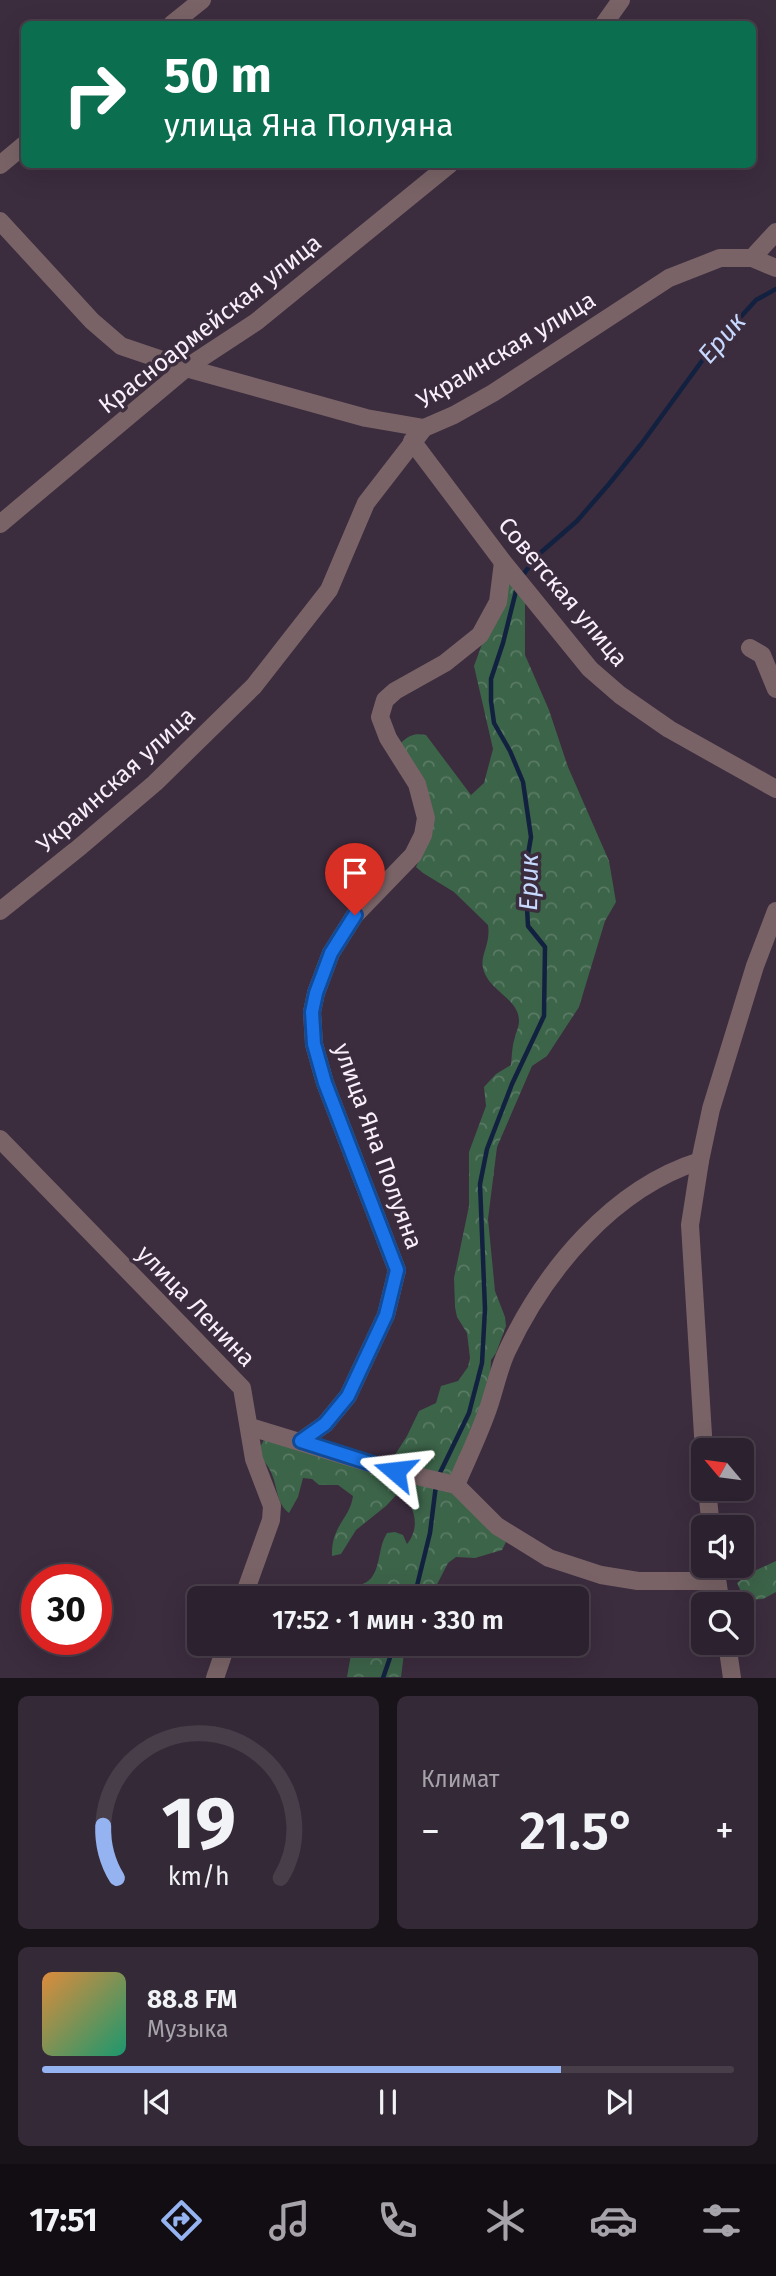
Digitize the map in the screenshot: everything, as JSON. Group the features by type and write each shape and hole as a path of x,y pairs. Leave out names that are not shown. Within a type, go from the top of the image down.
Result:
{"street":[{"path":"176,21 202,0"},
{"path":"606,21 621,0"},
{"path":"0,165 21,148"},
{"name":"Красноармейская улица","path":"0,524 186,368 256,322 445,168"},
{"path":"0,220 92,321 121,346 186,368 418,434"},
{"path":"776,232 752,258 776,268"},
{"name":"Украинская улица","path":"0,911 155,783 254,686 329,590 366,503 418,434 493,393 669,278 720,258 752,258"},
{"name":"Советская улица","path":"418,434 503,562 590,669 620,695 669,729 776,789"},
{"name":"улица Яна Полуяна","path":"301,1441 325,1424 348,1396 386,1315 397,1270 325,1083 314,1044 312,1012 316,993 331,953 355,915 412,855 423,835 426,818 418,784 388,738 380,717 385,700 395,691 445,663 480,635 498,602 503,562"},
{"path":"750,648 762,655 776,689"},
{"path":"703,1438 690,1225 700,1161 719,1083 755,966 776,911"},
{"name":"улица Ленина","path":"0,1139 243,1388 254,1459 272,1506 271,1520 247,1586"},
{"path":"456,1485 488,1410 506,1352 539,1292 575,1246 618,1206 672,1169 700,1161"},
{"path":"250,1427 395,1471 456,1485 497,1526 549,1558 601,1575 638,1581 691,1576"},
{"path":"729,1655 732,1678"},
{"path":"215,1678 223,1656"}],"green space":[{"path":"508,573 525,600 525,655 549,710 568,767 609,861 616,902 605,921 579,1007 547,1056 532,1066 497,1147 488,1219 495,1291 506,1326 491,1360 490,1380 460,1468 450,1475 420,1473 391,1461 419,1411 436,1403 441,1386 458,1381 468,1367 470,1358 467,1333 457,1317 454,1278 469,1206 469,1152 486,1106 484,1087 496,1074 511,1065 519,1021 514,1006 491,983 483,968 488,925 454,892 416,867 433,830 401,743 412,735 426,735 471,795 484,783 493,749 474,666"},
{"path":"264,1440 451,1486 506,1542 502,1550 475,1558 456,1557 448,1563 436,1586 359,1586 372,1577 387,1533 403,1535 407,1544 411,1537 415,1524 414,1516 405,1497 399,1492 356,1530 341,1554 332,1556 334,1537 353,1496 338,1485 319,1485 312,1479 303,1478 298,1497 289,1513 280,1501 271,1472 259,1456"},
{"path":"776,1561 776,1592 763,1599 754,1600 754,1592 741,1592 737,1583 744,1578 754,1578 754,1571"},
{"path":"351,1656 404,1656 401,1677 347,1677"}],"waterway":[{"name":"Ерик","path":"522,576 539,554 577,521 609,484 707,354 756,300 776,289"},
{"name":"Ерик","path":"438,1477 469,1413 482,1363 485,1309 480,1184 487,1149 512,1084 544,1016 545,947 528,926 525,872 531,837 523,782 494,723 491,701 491,679 517,587"},
{"name":"Ерик","path":"417,1586 430,1533 436,1485"},
{"name":"Ерик","path":"383,1678 391,1656"}],"route":[{"path":"355,915 331,953 316,993 312,1012 314,1044 325,1083 397,1270 386,1315 348,1396 325,1424 301,1441 395,1471"}]}
